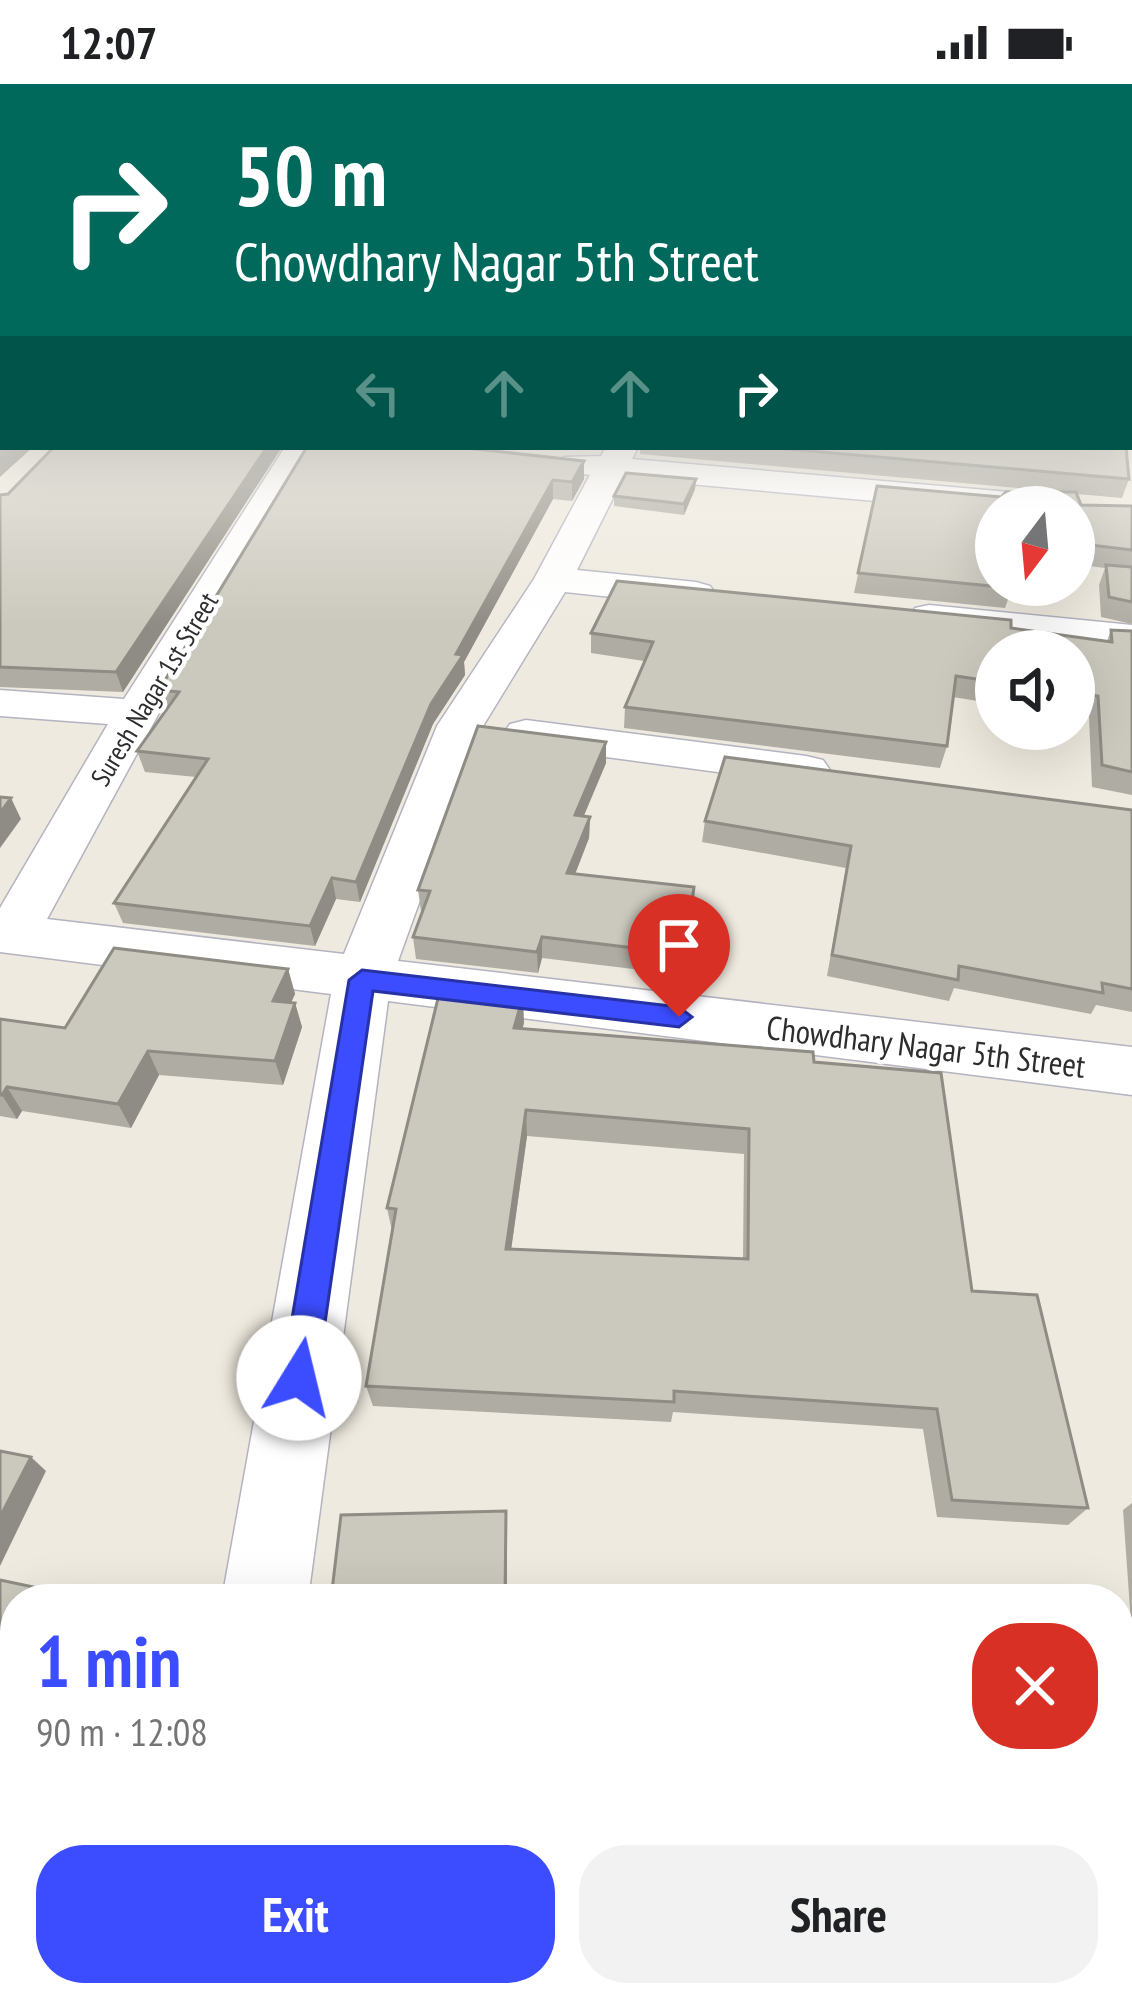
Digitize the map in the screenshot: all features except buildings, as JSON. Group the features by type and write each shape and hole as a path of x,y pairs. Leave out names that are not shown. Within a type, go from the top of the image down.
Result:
{"street":[{"name":"Suresh Nagar 1st Street","path":"6,934 285,450"},
{"path":"267,1584 362,980 460,726 553,579 617,457"},
{"path":"550,461 617,457 975,498"},
{"path":"553,579 738,598"},
{"path":"900,614 1132,637"},
{"path":"0,703 137,713"},
{"path":"460,726 854,776"},
{"name":"Chowdhary Nagar 5th Street","path":"6,934 1132,1071"}],"route":[{"path":"299,1378 362,980 679,1017"}]}
